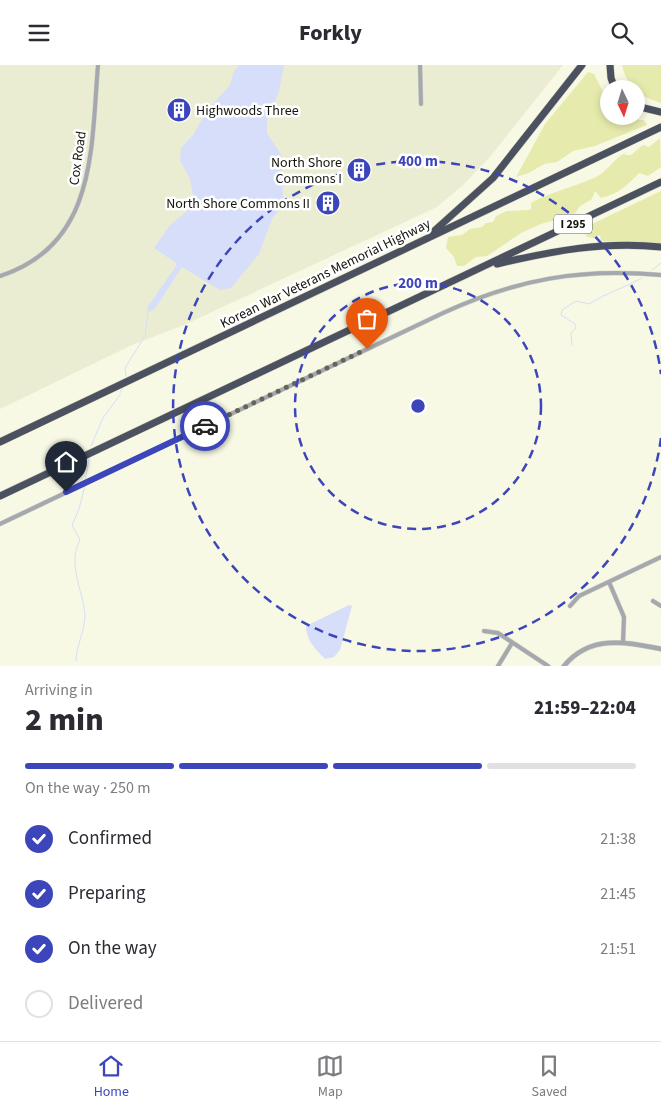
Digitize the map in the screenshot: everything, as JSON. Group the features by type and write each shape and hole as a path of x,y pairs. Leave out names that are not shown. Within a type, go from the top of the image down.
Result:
{"highway":[{"path":"429,236 493,178 582,65"},
{"path":"610,65 612,80"},
{"path":"645,108 661,112"},
{"name":"Korean War Veterans Memorial Highway","path":"0,442 661,127"},
{"name":"I 295","path":"0,496 661,182"},
{"path":"485,267 580,247 620,245 661,247"}],"street":[{"name":"Cox Road","path":"0,276 40,255 63,231 78,206 89,168 98,65"},
{"path":"420,65 420,104"},
{"path":"0,524 443,313 492,292 525,282 576,273 611,272 661,275"},
{"path":"570,606 579,596 661,557"},
{"path":"609,582 624,617 623,642"},
{"path":"653,601 661,606"},
{"path":"484,631 498,633 548,666"},
{"path":"564,666 572,657 590,646 602,643 623,642 661,649"},
{"path":"498,666 512,643"}],"shaded area":[{"path":"0,65 563,65 490,157 464,184 437,207 184,325 132,345 0,409"}],"green space":[{"path":"622,65 661,65 661,103 645,96 645,80 628,80"},
{"path":"588,72 594,74 600,86 600,125 645,125 645,122 647,125 595,146 573,151 557,162 544,164 529,173 516,177 545,124"},
{"path":"660,138 661,167 648,176 639,173 622,189 607,196 601,198 595,191 592,199 580,206 574,215 541,224 521,233 487,256 476,257 464,266 457,266 454,257 446,248 448,237 462,235 470,229 482,227 486,223 493,222 496,216 507,211 531,209 531,203 596,177 625,153 625,155 631,155 643,145 649,147"},
{"path":"661,191 661,245 601,241 600,235 594,238 587,237 585,233 592,224"}],"water":[{"path":"239,65 284,65 279,92 267,119 267,133 282,156 283,204 272,219 259,254 231,288 220,290 182,267 155,309 148,312 147,308 176,266 176,263 154,248 170,225 187,211 194,200 190,179 180,160 181,148 193,135 208,109 230,85 234,71"},
{"path":"349,605 352,606 340,650 334,657 325,659 309,640 306,626"}],"waterway":[{"path":"652,270 661,263"},
{"path":"572,345 571,333 576,328 575,324 561,315 562,310 576,301 589,304 642,278"},
{"path":"126,376 125,368 145,336 148,312"},
{"path":"120,393 123,387"},
{"path":"91,446 103,418 120,395"},
{"path":"85,481 89,460"},
{"path":"76,661 85,615 75,568 76,549 80,540 72,525 79,509 85,485"}],"way so far":[{"path":"205,426 367,349"}],"place":[{"name":"Highwoods Three","path":"179,110"},
{"name":"North Shore Commons I","path":"359,170"},
{"name":"North Shore Commons II","path":"328,203"}],"route":[{"path":"66,492 205,426"}]}
